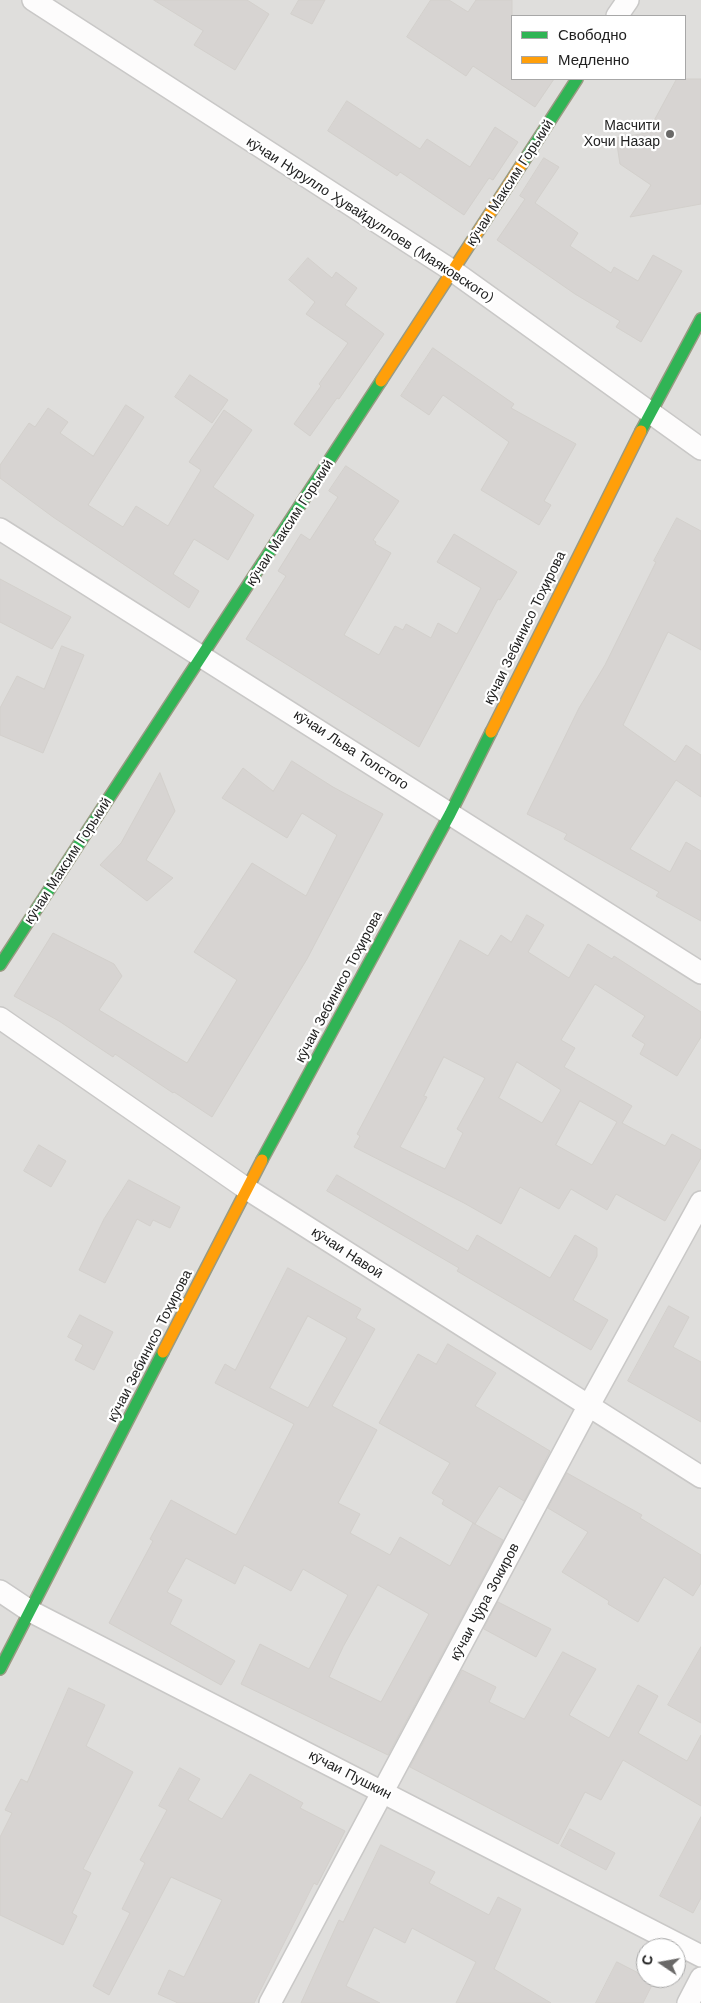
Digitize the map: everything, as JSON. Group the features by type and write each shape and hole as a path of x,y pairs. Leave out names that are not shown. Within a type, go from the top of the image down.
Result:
{"main road":[{"name":"кӯчаи Максим Горький","path":"0,965 204,656 576,80"},
{"name":"кӯчаи Зебинисо Тоҳирова","path":"0,1669 247,1189 450,814 626,458 701,319"}],"street":[{"name":"кӯчаи Нурулло Ҳувайдуллоев (Маяковского)","path":"33,0 453,271 701,449"},
{"path":"618,15 628,0"},
{"name":"кӯчаи Льва Толстого","path":"0,529 204,656 701,973"},
{"name":"кӯчаи Навоӣ","path":"0,1018 247,1189 701,1477"},
{"name":"кӯчаи Ҷӯра Зокиров","path":"270,2003 384,1793 588,1407 701,1202"},
{"name":"кӯчаи Пушкин","path":"0,1592 30,1611 701,1956"},
{"path":"688,2003 701,1978"}],"shaded area":[{"path":"0,0 701,0 701,2003 0,2003"}],"building":[{"path":"154,0 247,0 269,14 235,70 194,45 203,31"},
{"path":"299,0 325,0 312,24 291,14"},
{"path":"431,0 449,0 468,12 476,0 512,0 511,80 553,80 535,107 473,66 466,76 407,37"},
{"name":"Масчити Хочи Назар","path":"701,79 701,204 630,217 651,185 620,164 616,138 647,133 676,80"},
{"path":"347,101 420,149 427,139 470,167 495,127 518,142 493,180 489,178 464,215 400,172 397,176 328,131"},
{"path":"544,158 559,167 535,203 578,233 570,246 611,273 614,267 638,281 653,255 682,271 641,342 616,327 620,321 575,294 497,240 525,199 520,196"},
{"path":"308,258 332,278 336,272 357,288 345,305 384,334 339,399 337,398 310,436 294,424 348,343 306,314 315,302 289,280"},
{"path":"433,348 514,404 511,408 576,444 544,501 551,505 539,525 481,490 509,442 443,395 429,415 401,396"},
{"path":"190,375 228,400 212,423 175,397"},
{"path":"126,405 144,417 88,505 123,527 136,506 168,526 201,470 189,462 224,410 252,430 213,487 254,515 228,560 194,539 173,574 199,591 189,608 53,517 0,478 0,465 29,423 35,427 48,408 68,422 60,433 93,456"},
{"path":"346,466 399,501 373,540 376,542 375,544 391,553 344,635 379,655 395,626 403,630 406,624 431,638 438,623 457,634 481,588 437,562 454,534 517,572 500,600 498,599 419,747 246,639 286,576 278,571 301,534 310,540 338,497 329,491"},
{"path":"677,518 701,531 701,650 668,632 623,725 675,762 686,745 701,755 701,797 676,780 630,849 670,872 686,842 701,851 701,921 656,896 659,892 564,839 567,834 527,814 579,708 605,665 656,562 654,561"},
{"path":"0,579 71,617 52,649 0,622"},
{"path":"62,646 84,655 43,753 0,735 0,708 17,676 44,689"},
{"path":"292,761 333,787 383,814 307,959 212,1117 115,1054 113,1057 59,1021 14,996 53,933 114,964 122,976 99,1010 187,1063 237,980 194,952 252,863 306,896 337,835 302,813 287,838 222,798 243,768 273,791"},
{"path":"160,773 175,811 146,860 173,878 147,901 100,865 121,843"},
{"path":"527,915 544,925 528,952 569,978 588,944 612,959 614,956 701,1012 701,1037 677,1076 640,1054 645,1044 632,1036 645,1016 595,984 561,1040 575,1048 564,1067 632,1106 622,1123 665,1146 672,1134 701,1150 701,1158 665,1221 616,1194 607,1210 571,1189 559,1209 520,1187 501,1224 354,1147 360,1136 357,1134 460,940 488,956 501,935 511,942","holes":["444,1057 485,1078 457,1129 463,1133 445,1169 400,1147 427,1097 424,1096","517,1062 561,1090 542,1123 499,1098","580,1101 617,1122 592,1165 556,1145"]},
{"path":"39,1145 66,1161 51,1187 24,1171"},
{"path":"337,1175 468,1251 477,1235 550,1278 575,1235 597,1248 597,1256 573,1300 608,1320 591,1350 457,1271 459,1268 327,1191"},
{"path":"129,1180 180,1207 170,1228 153,1220 150,1226 137,1219 105,1283 79,1270 104,1219"},
{"path":"288,1268 361,1309 356,1318 375,1329 332,1406 377,1430 338,1503 360,1514 350,1533 390,1555 400,1537 450,1566 473,1523 503,1540 388,1755 241,1684 260,1644 309,1669 348,1595 303,1569 291,1591 244,1565 235,1584 186,1558 167,1592 182,1600 170,1624 235,1661 221,1685 109,1623 153,1541 150,1539 171,1500 236,1535 294,1424 215,1383 225,1364 235,1370","holes":["308,1316 347,1338 308,1408 270,1388","378,1585 429,1614 381,1702 329,1677 343,1647"]},
{"path":"669,1306 689,1317 673,1347 701,1362 701,1422 628,1381"},
{"path":"80,1315 113,1332 94,1370 75,1360 83,1345 68,1337"},
{"path":"448,1344 496,1373 475,1406 550,1451 524,1501 499,1486 475,1524 442,1504 444,1500 432,1493 450,1463 379,1423 418,1354 436,1364"},
{"path":"567,1473 642,1515 640,1518 701,1555 701,1583 693,1596 664,1577 638,1622 608,1604 609,1601 562,1572 588,1532 548,1508"},
{"path":"498,1602 551,1629 536,1657 484,1629"},
{"path":"701,1647 701,1723 668,1705"},
{"path":"563,1652 596,1669 569,1715 609,1738 638,1685 658,1696 638,1733 687,1761 701,1735 701,1806 623,1760 601,1800 585,1792 558,1844 410,1767 462,1670 496,1687 489,1702 524,1719"},
{"path":"69,1688 105,1705 86,1746 133,1772 83,1869 91,1873 72,1913 77,1916 63,1945 0,1915 0,1837 12,1813 5,1810 21,1779 27,1782"},
{"path":"180,1768 200,1779 188,1800 222,1819 250,1774 303,1803 300,1808 345,1831 317,1885 314,1883 254,2003 178,2003 158,1994 169,1970 184,1977 222,1900 171,1877 109,1995 93,1986 130,1913 122,1909 145,1863 140,1860 167,1810 159,1806"},
{"path":"701,1817 701,1898 693,1913 660,1896"},
{"path":"570,1829 615,1853 606,1870 561,1846"},
{"path":"381,1845 435,1872 429,1883 489,1915 498,1897 521,1909 494,1969 551,2003 456,2003 476,1962 412,1928 405,1943 374,1927 346,1986 380,2003 301,2003 339,1920 343,1922"},
{"path":"617,1962 636,1972 636,1988 650,1988 643,2003 596,2003"}],"traffic: fast":[{"path":"522,164 576,80"},
{"path":"641,431 701,319"},
{"path":"0,965 381,381"},
{"path":"262,1160 450,814 491,732"},
{"path":"0,1669 163,1352"}],"traffic: slow":[{"path":"381,381 522,164"},
{"path":"491,732 641,431"},
{"path":"163,1352 262,1160"}],"place":[{"name":"Масчити Хочи Назар","path":"670,134"}]}
